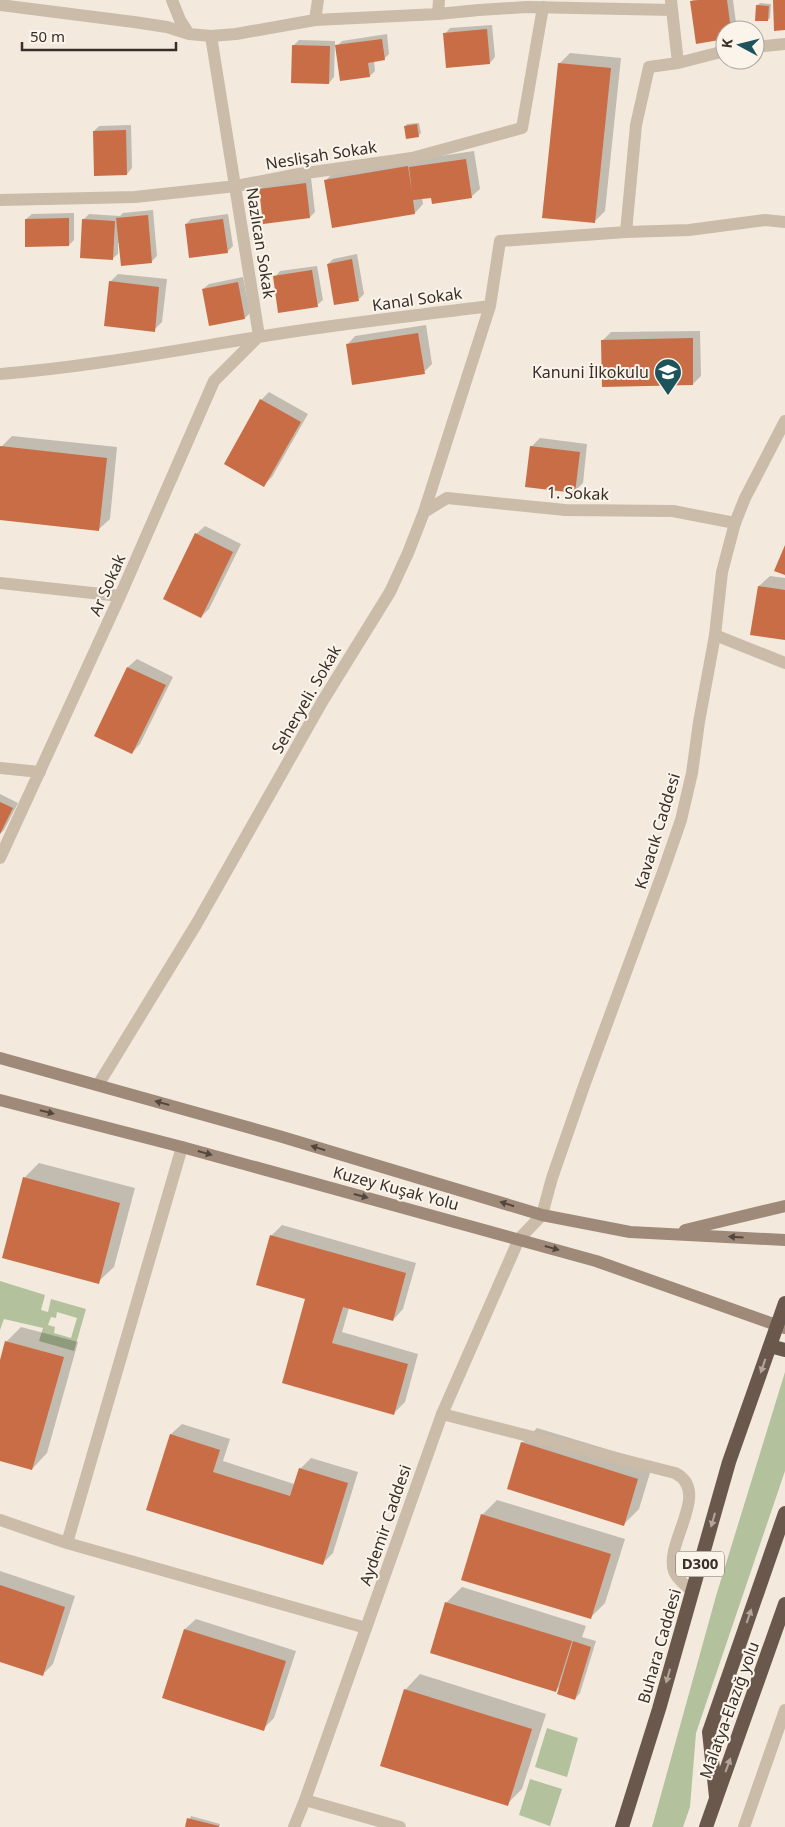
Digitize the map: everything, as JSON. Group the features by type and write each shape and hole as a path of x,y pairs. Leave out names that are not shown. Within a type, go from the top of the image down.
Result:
{"highway":[{"name":"Buhara Caddesi","path":"622,1827 729,1462 770,1346 781,1327 785,1303"},
{"path":"770,1346 785,1350"},
{"path":"716,1797 709,1732 785,1512"},
{"name":"Malatya-Elazığ yolu","path":"706,1827 785,1604"}],"main road":[{"name":"Kuzey Kuşak Yolu","path":"0,1058 279,1136 542,1215 630,1232 785,1240"},
{"name":"Kuzey Kuşak Yolu","path":"0,1100 182,1146 596,1261 781,1327"},
{"path":"669,1234 785,1206"}],"street":[{"path":"172,0 180,20 189,34"},
{"path":"315,20 318,0"},
{"path":"438,14 440,0"},
{"path":"0,5 134,22 167,27 189,34 211,36 236,34 315,20 543,7 671,5 678,63"},
{"name":"Neslişah Sokak","path":"0,200 135,197 236,186 299,174 412,158 522,128 543,7"},
{"name":"Nazlıcan Sokak","path":"211,36 259,336"},
{"path":"765,46 785,44"},
{"path":"626,232 636,125 649,67 678,63 687,59 715,53"},
{"path":"490,306 500,241 626,232 689,230 765,220 785,222"},
{"name":"Kanal Sokak","path":"0,374 53,369 175,352 259,336 490,306"},
{"name":"Seheryeli. Sokak","path":"98,1085 197,923 322,702 390,592 424,512 490,306"},
{"name":"Ar Sokak","path":"0,858 120,596 214,381 259,336"},
{"name":"Kavacık Caddesi","path":"519,1239 542,1215 552,1178 585,1083 681,820 692,773 715,635 722,572 735,523 745,498 785,421"},
{"name":"1. Sokak","path":"424,512 447,498 565,510 672,511 735,523"},
{"path":"0,582 120,596"},
{"path":"715,635 785,664"},
{"path":"0,768 40,772"},
{"path":"67,1543 182,1146"},
{"name":"Aydemir Caddesi","path":"294,1827 442,1414 519,1239"},
{"path":"442,1414 676,1473 684,1478 690,1493 674,1556 673,1569 677,1577 692,1591"},
{"path":"0,1520 67,1543 366,1628"},
{"path":"744,1827 785,1710"},
{"path":"305,1800 400,1827"}],"green space":[{"path":"0,1281 45,1295 41,1310 48,1312 51,1299 86,1309 74,1351 39,1341 43,1328 4,1319 0,1330","holes":["57,1312 77,1318 71,1338 54,1333 55,1327 48,1325 51,1317 56,1318"]},
{"path":"785,1372 785,1471 696,1733 690,1807 683,1827 652,1827 716,1596"},
{"path":"547,1728 578,1738 567,1777 535,1767"},
{"path":"530,1779 562,1789 550,1826 519,1815"}],"building":[{"path":"727,0 730,20 715,20 715,41 696,44 690,1"},
{"path":"773,0 785,0 785,30 774,31"},
{"path":"756,5 769,6 768,21 755,20"},
{"path":"487,29 490,64 446,68 443,33"},
{"path":"382,39 385,60 368,63 370,77 340,81 335,45"},
{"path":"292,45 330,46 329,84 291,83"},
{"path":"558,63 611,68 595,223 542,218"},
{"path":"417,124 419,137 406,139 404,126"},
{"path":"126,130 127,175 94,176 93,131"},
{"path":"466,159 472,198 432,204 431,198 413,200 415,214 332,228 324,180 408,166 412,193 409,167"},
{"path":"306,183 310,218 263,224 259,189"},
{"path":"148,215 152,263 121,266 116,218"},
{"path":"69,218 69,246 25,247 25,219"},
{"path":"82,219 115,221 113,260 80,258"},
{"path":"223,219 228,253 189,258 185,224"},
{"path":"352,259 359,301 334,305 327,264"},
{"path":"312,270 318,307 278,313 273,276"},
{"path":"109,281 159,287 155,332 104,326"},
{"path":"238,282 245,319 209,326 202,289"},
{"path":"418,333 425,374 352,385 346,344"},
{"name":"Kanuni İlkokulu","path":"693,338 693,385 602,387 601,340"},
{"path":"260,399 301,422 264,487 224,464"},
{"path":"0,446 107,458 99,531 0,520"},
{"path":"530,446 580,452 575,493 525,487"},
{"path":"195,533 233,552 201,618 163,599"},
{"path":"785,545 785,575 774,571"},
{"path":"758,586 785,590 785,640 750,635"},
{"path":"127,667 166,685 132,754 94,736"},
{"path":"0,802 13,808 0,834"},
{"path":"23,1177 120,1203 99,1284 2,1258"},
{"path":"270,1235 406,1273 393,1321 343,1307 332,1343 408,1364 394,1415 282,1383 305,1299 256,1285"},
{"path":"5,1341 64,1357 32,1470 0,1461 0,1360"},
{"path":"170,1434 220,1450 213,1472 290,1496 299,1468 348,1483 323,1565 146,1510"},
{"path":"521,1442 638,1479 624,1526 507,1489"},
{"path":"481,1514 611,1554 591,1619 461,1580"},
{"path":"0,1585 65,1607 43,1676 0,1662"},
{"path":"445,1602 572,1641 556,1692 430,1653"},
{"path":"184,1629 286,1661 264,1731 162,1698"},
{"path":"573,1641 591,1647 575,1700 557,1694"},
{"path":"404,1689 532,1729 508,1806 380,1766"},
{"path":"187,1818 219,1826 219,1827 185,1827"}],"place":[{"name":"Kanuni İlkokulu","path":"668,396"}]}
